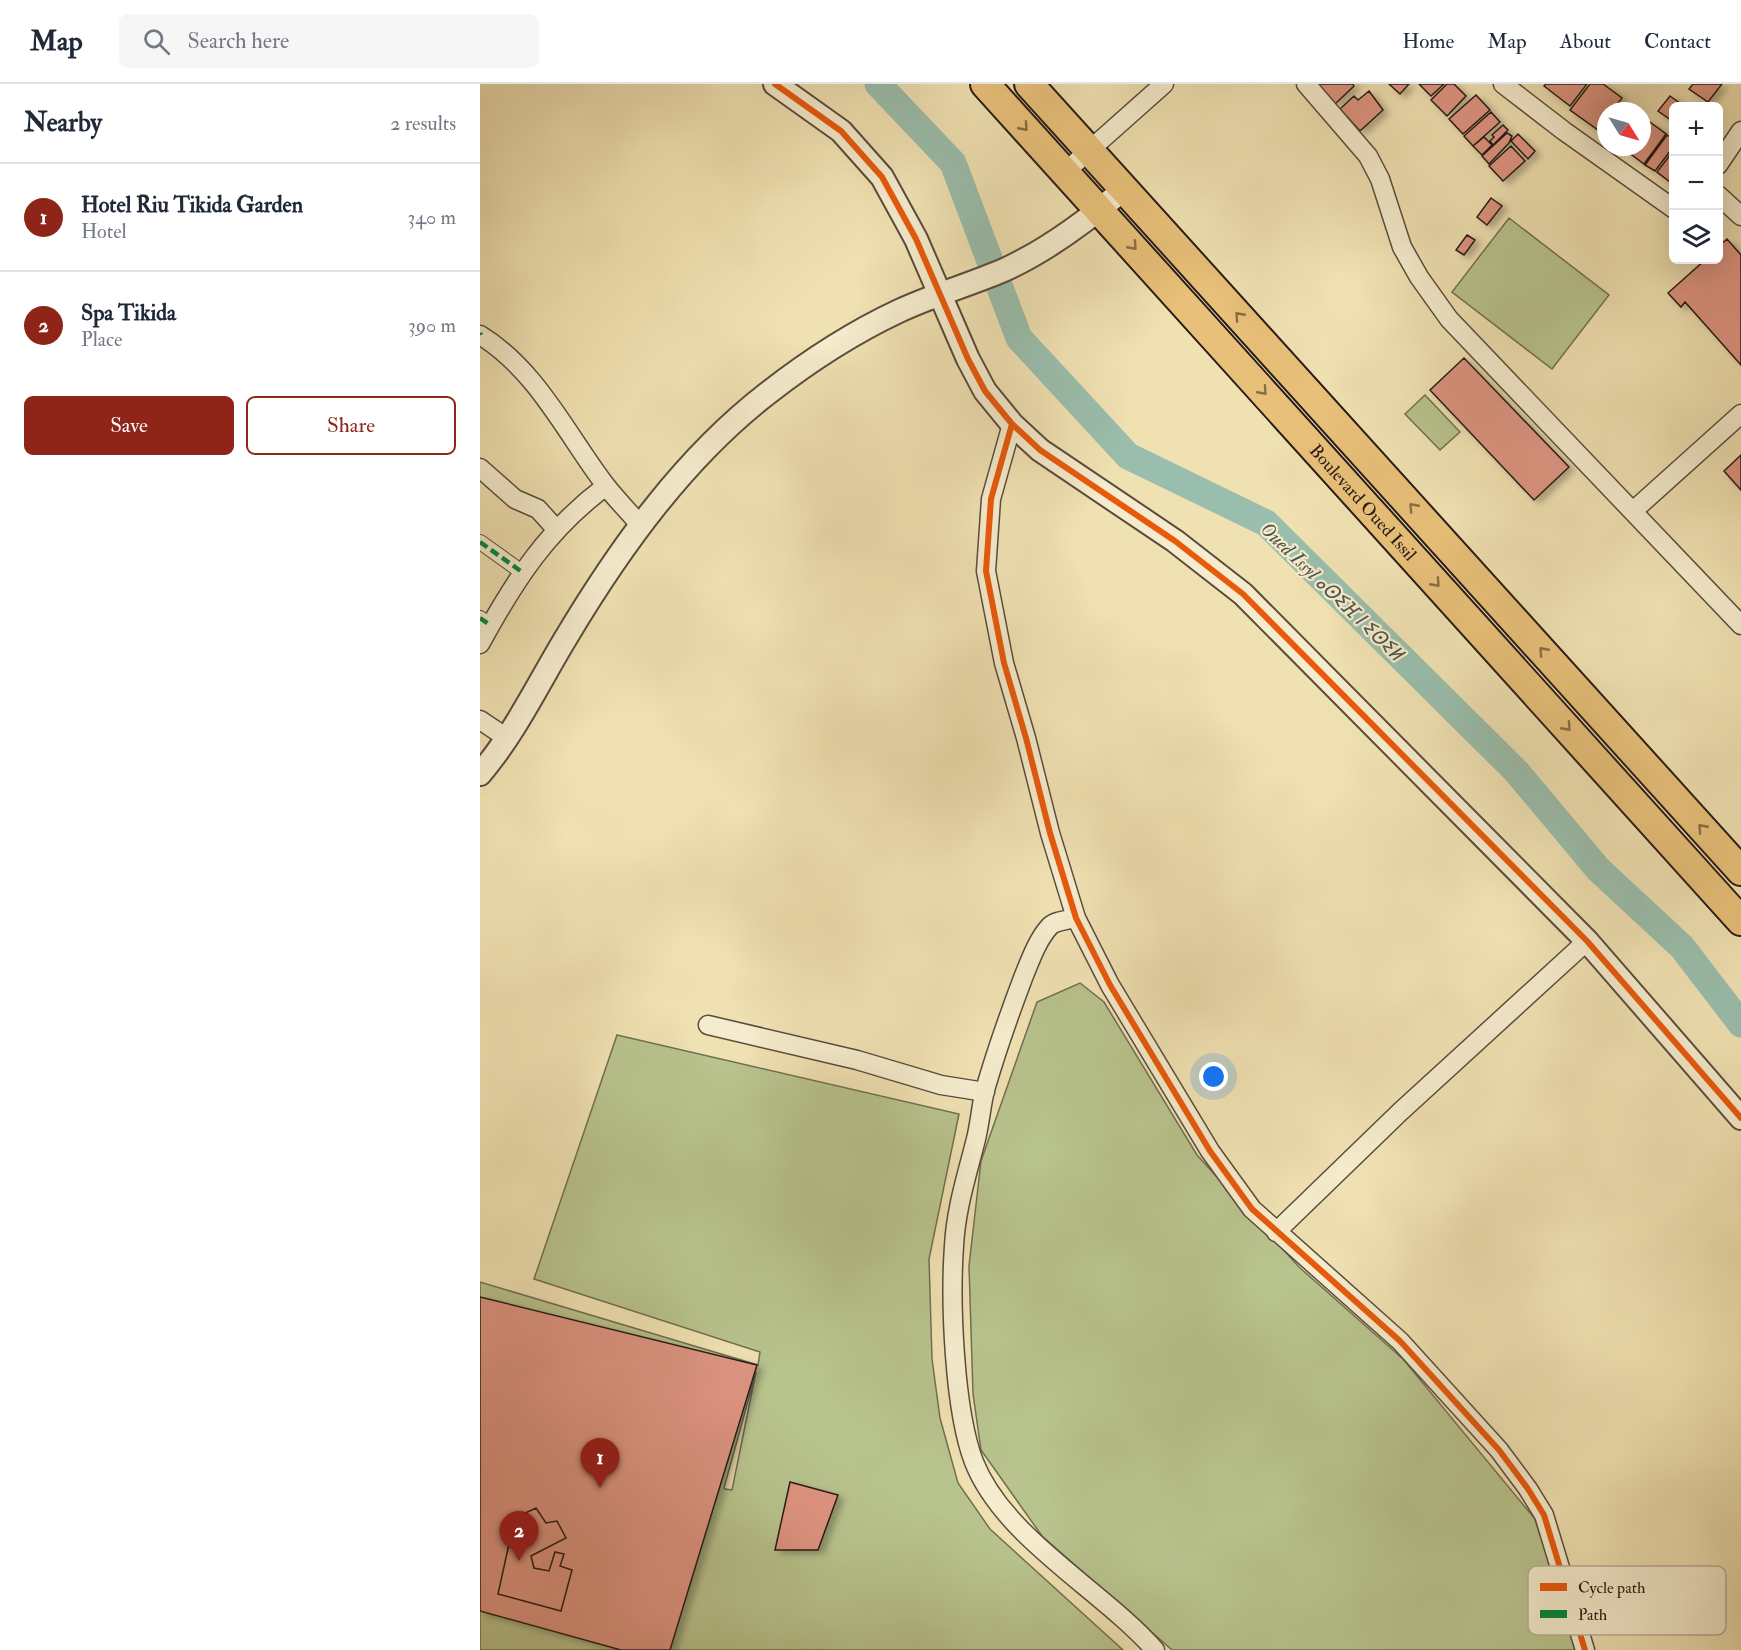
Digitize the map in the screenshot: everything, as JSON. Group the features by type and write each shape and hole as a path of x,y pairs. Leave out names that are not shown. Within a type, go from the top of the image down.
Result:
{"main road":[{"name":"Boulevard Oued Issil","path":"985,84 1741,921"},
{"name":"Boulevard Oued Issil","path":"1029,84 1741,871"}],"street":[{"path":"775,84 841,131 866,156 897,200 985,391 1012,424 1040,450 1175,541 1243,594 1587,941 1741,1118"},
{"path":"1065,172 1164,84"},
{"path":"1306,84 1368,156 1380,179 1402,248 1419,277 1449,319 1741,625"},
{"path":"1503,84 1564,132 1669,206"},
{"path":"1723,159 1741,131"},
{"path":"480,774 507,738 595,590 640,525 722,433 767,394 853,334 940,293 1006,269 1054,242 1100,210 1124,189"},
{"path":"1723,199 1741,216"},
{"path":"480,334 506,354 555,410 606,486 640,525"},
{"path":"1634,511 1741,414"},
{"path":"1012,424 991,499 986,570 1004,663 1050,833 1076,918 1110,985 1210,1151 1252,1209 1400,1341 1498,1450 1544,1515 1559,1566"},
{"path":"480,468 515,499 538,509 556,529"},
{"path":"480,644 485,622 556,529 606,486"},
{"path":"480,542 522,572"},
{"path":"480,720 507,738"},
{"path":"1076,918 1052,924 1041,940 1006,1023 985,1092 976,1139 964,1179 954,1246 958,1383 966,1432 974,1462 996,1497 1030,1538 1113,1609 1155,1650"},
{"path":"1276,1232 1400,1112 1587,941"},
{"path":"708,1025 856,1060 941,1085 985,1092"},
{"path":"1580,1635 1585,1650"}],"green space":[{"path":"1509,218 1609,295 1552,369 1452,292"},
{"path":"1425,395 1460,432 1440,450 1405,414"},
{"path":"1080,983 1104,1002 1197,1155 1299,1267 1403,1359 1535,1519 1551,1566 1528,1566 1528,1635 1571,1635 1575,1650 1172,1650 1042,1536 981,1450 973,1394 969,1266 981,1161 1037,1002"},
{"path":"617,1035 959,1114 929,1259 932,1359 940,1418 958,1483 990,1529 1123,1650 480,1650 480,1282 758,1365 760,1352 534,1279","holes":["756,1372 732,1490 724,1488"]}],"building":[{"path":"1317,84 1353,84 1354,86 1335,104"},
{"path":"1389,84 1409,84 1400,94"},
{"path":"1419,84 1444,84 1431,96"},
{"path":"1447,84 1454,84 1466,96 1447,116 1431,100"},
{"path":"1546,84 1587,84 1570,106 1544,86"},
{"path":"1590,84 1603,84 1622,98 1619,102 1597,102 1597,129 1570,110"},
{"path":"1693,84 1722,84 1708,102 1689,89"},
{"path":"1369,91 1383,110 1360,131 1340,109 1354,96 1358,100"},
{"path":"1476,95 1490,110 1463,134 1449,119"},
{"path":"1670,96 1678,102 1669,102 1669,119 1658,111"},
{"path":"1491,112 1500,122 1473,146 1464,136"},
{"path":"1651,123 1666,134 1651,154"},
{"path":"1503,125 1508,130 1493,145 1490,141 1494,137 1492,135"},
{"path":"1507,133 1512,136 1509,143 1489,164 1482,156"},
{"path":"1518,134 1535,151 1528,159 1511,141"},
{"path":"1667,135 1669,136 1669,153 1655,171 1645,165"},
{"path":"1484,137 1492,145 1482,155 1473,146"},
{"path":"1511,146 1525,161 1503,181 1489,166"},
{"path":"1633,156 1650,156 1644,164"},
{"path":"1669,156 1669,181 1657,172"},
{"path":"1491,198 1502,206 1487,225 1477,217"},
{"path":"1467,235 1475,240 1464,255 1456,250"},
{"path":"1727,239 1741,255 1741,365 1685,302 1681,307 1668,293 1701,264 1723,264 1723,243"},
{"path":"1464,358 1569,467 1534,500 1430,390"},
{"path":"1741,455 1741,490 1724,471"},
{"path":"480,1297 757,1365 670,1650 621,1650 480,1611"},
{"path":"790,1482 838,1495 818,1550 775,1550"},
{"path":"536,1508 546,1523 557,1521 566,1538 531,1556 534,1568 549,1571 555,1552 564,1554 560,1566 572,1570 561,1611 498,1594 509,1544 502,1524"}],"waterway":[{"name":"Oued Issyl ⴰⵙⵉⴼ ⵏ ⵉⵙⵉⵍ","path":"878,84 953,163 1019,338 1128,456 1266,523 1516,771 1598,869 1682,947 1741,1024"}],"marked path":[{"path":"480,542 522,572"},
{"path":"480,618 490,625"}],"cycle path":[{"path":"775,84 841,131 882,177 916,239 968,359 985,391 1012,424 1040,450 1175,541 1243,594 1587,941 1741,1118"},
{"path":"1012,424 991,499 986,571 1004,663 1050,833 1076,918 1110,985 1210,1151 1252,1209 1400,1341 1499,1450 1544,1515 1559,1566"},
{"path":"1580,1635 1585,1650"}],"place":[{"name":"Hotel Riu Tikida Garden","path":"600,1488"},
{"name":"Spa Tikida","path":"519,1561"}]}
